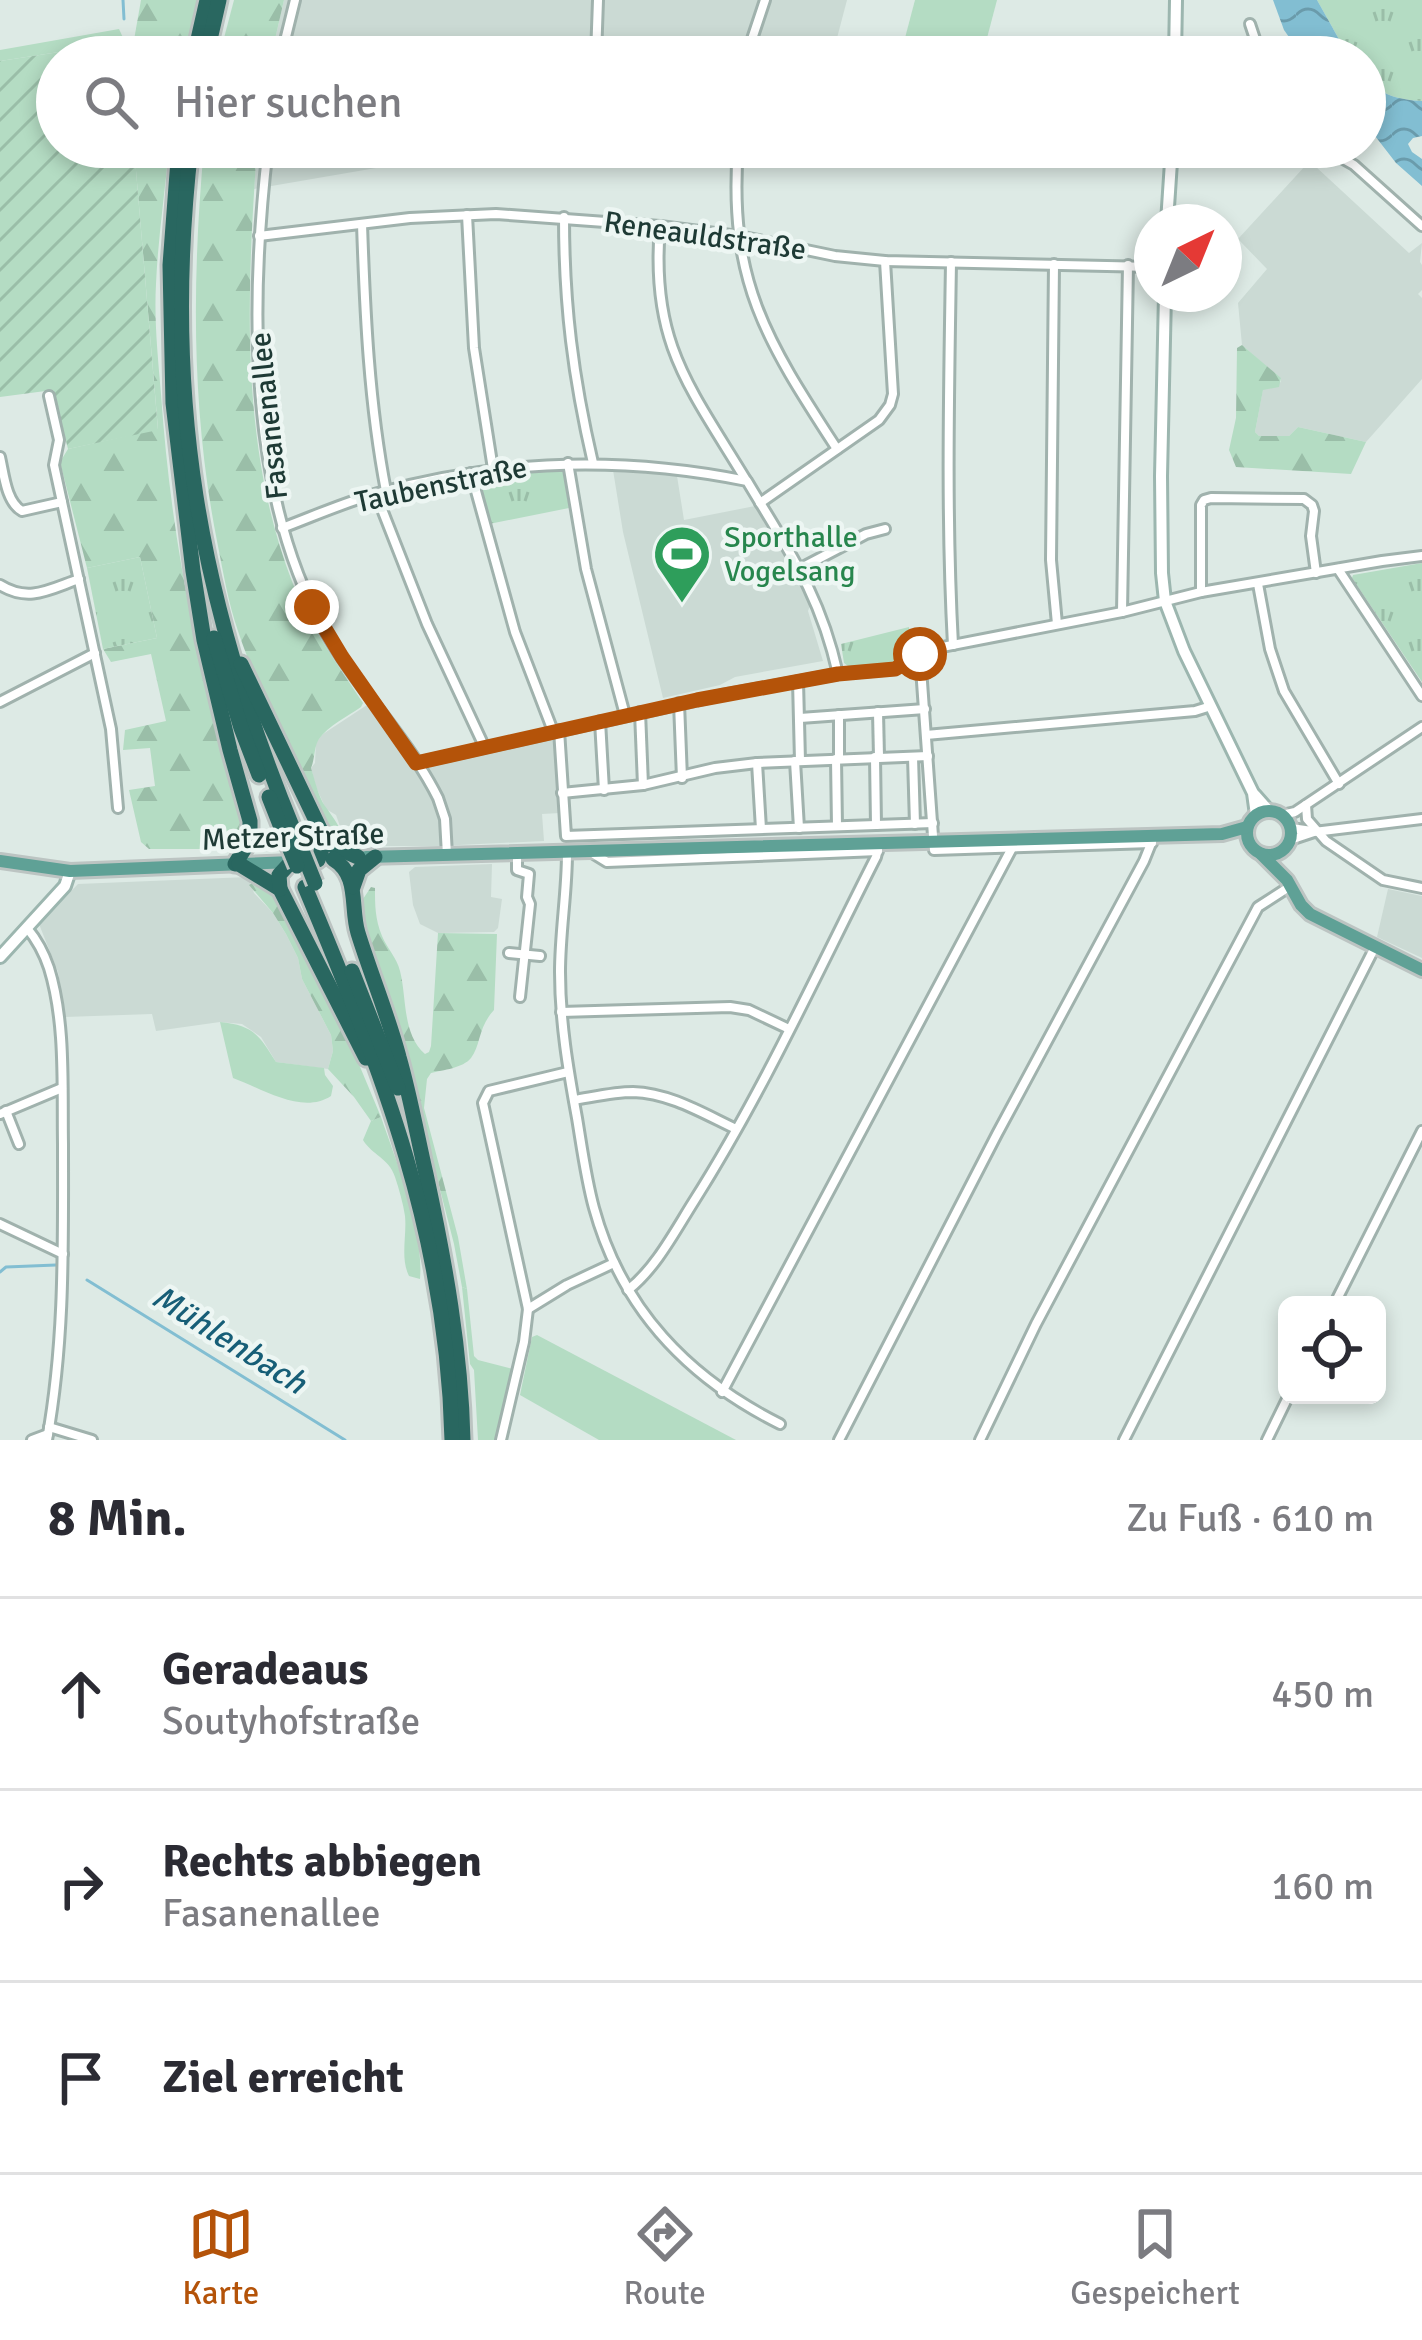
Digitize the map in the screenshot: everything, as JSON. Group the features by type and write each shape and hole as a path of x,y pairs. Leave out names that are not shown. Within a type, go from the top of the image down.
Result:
{"highway":[{"path":"198,36 206,0"},
{"path":"211,36 219,0"},
{"path":"177,168 170,249 170,366 177,451 204,640 247,808 251,850 259,864"},
{"path":"189,168 181,264 188,449 208,571 236,675 289,833"},
{"path":"188,524 225,678 249,748 310,885 406,1148 442,1314 452,1440"},
{"path":"208,571 234,648 321,831 325,859 345,867 352,887 356,926 398,1052 429,1189 453,1312 463,1440"},
{"path":"321,831 335,847 367,857 352,887"},
{"path":"250,840 237,864 280,889"},
{"path":"291,862 279,875 280,889 406,1148"},
{"path":"310,885 387,1058 429,1189"}],"main road":[{"path":"1175,36 1176,0"},
{"path":"1168,204 1171,168"},
{"path":"1165,312 1160,476 1165,601 1253,793 1279,828 1289,883"},
{"path":"1261,855 1276,854 1279,828"},
{"path":"1261,855 1279,828"},
{"name":"Metzer Straße","path":"0,861 70,871 367,857 879,847 933,840 1013,844 1279,828"},
{"name":"Metzer Straße","path":"1222,834 1261,855"},
{"path":"1261,855 1289,883 1310,914 1422,970"},
{"path":"0,957 65,886 70,871"}],"street":[{"path":"286,36 295,0"},
{"path":"597,36 598,0"},
{"path":"753,36 765,0"},
{"path":"1250,24 1254,36"},
{"name":"Fasanenallee","path":"266,168 258,296 263,410 282,528 301,584 326,633 442,808 447,856"},
{"path":"737,168 736,200 746,277 770,342 837,449"},
{"path":"1357,168 1422,226"},
{"path":"467,215 473,348 493,469"},
{"name":"Reneauldstraße","path":"259,236 467,215 565,217 739,236 885,261 1134,266"},
{"path":"565,217 569,340 593,463"},
{"path":"362,224 366,338 381,492 427,624 484,746"},
{"path":"660,226 658,285 669,340 691,393 801,568 825,624 838,674"},
{"path":"760,502 879,420 890,405 885,261"},
{"path":"951,262 947,441 953,644"},
{"path":"1054,264 1051,560 1057,624"},
{"path":"1122,612 1128,266"},
{"path":"49,396 59,440 54,465 111,729 118,808"},
{"path":"710,474 728,451"},
{"path":"0,457 17,509 62,502"},
{"path":"568,463 586,569 625,715"},
{"name":"Taubenstraße","path":"282,528 381,492 493,469 593,463 747,481"},
{"path":"471,473 515,632 556,730 566,836 933,823"},
{"path":"1201,592 1201,505 1211,498 1304,499 1314,511 1311,536 1316,573"},
{"path":"801,568 885,529"},
{"path":"416,763 680,704 838,674 895,669 920,654 953,644 1201,592 1422,556"},
{"path":"1338,569 1422,696"},
{"path":"0,585 27,595 79,579"},
{"path":"1258,584 1284,692 1339,784"},
{"path":"0,701 95,653"},
{"path":"920,654 933,840"},
{"path":"798,681 799,828"},
{"path":"680,704 682,778"},
{"path":"926,735 1213,706"},
{"path":"800,718 925,709"},
{"path":"640,712 643,785"},
{"path":"876,825 878,712"},
{"path":"837,826 838,716"},
{"path":"600,721 604,790"},
{"path":"1279,828 1422,727"},
{"path":"562,793 643,785 757,763 928,756"},
{"path":"913,757 915,824"},
{"path":"757,763 761,829"},
{"path":"1306,805 1307,819 1326,841 1383,880 1422,888"},
{"path":"1279,828 1316,832 1422,819"},
{"path":"839,1440 1153,839"},
{"path":"722,1392 1013,844"},
{"path":"628,1290 675,1230 736,1129 879,847"},
{"path":"567,853 561,1012 594,1208 614,1263 662,1338 686,1362 722,1392 780,1424"},
{"path":"518,854 517,870 529,874 526,897 530,904 520,997"},
{"path":"980,1440 1036,1324 1258,907 1289,883"},
{"path":"27,928 51,976 62,1088 62,1326 48,1434"},
{"path":"1124,1440 1376,946"},
{"path":"508,952 539,956"},
{"path":"561,1012 730,1007 758,1013 789,1029"},
{"path":"501,1440 528,1310 483,1103 489,1091 568,1072"},
{"path":"19,1144 2,1112 62,1088"},
{"path":"574,1100 624,1092 652,1094 736,1129"},
{"path":"1339,1296 1422,1131"},
{"path":"0,1224 63,1254"},
{"path":"528,1310 614,1263"},
{"path":"1267,1440 1284,1404"},
{"path":"32,1440 48,1434 92,1440"}],"shaded area":[{"path":"284,0 847,0 838,36 276,36"},
{"path":"256,168 376,168 254,189"},
{"path":"1303,168 1317,168 1409,253 1422,243 1422,290 1418,294 1422,298 1422,379 1366,442 1298,427 1289,436 1255,432 1263,389 1281,379 1242,345 1239,312 1242,298 1267,269 1242,243 1242,235"},
{"path":"613,470 677,476 684,520 755,506 811,603 808,611 823,661 735,677 663,698"},
{"path":"367,705 416,772 438,763 556,739 560,813 542,814 544,841 347,846 311,768 316,742 323,734"},
{"path":"492,864 491,897 502,899 494,932 438,933 420,924 409,872 415,867"},
{"path":"248,877 254,893 286,934 302,979 331,1035 328,1069 276,1062 261,1037 242,1024 220,1022 156,1031 152,1014 65,1017 58,972 39,924 78,884"},
{"path":"1388,889 1422,896 1422,958 1377,937"}],"green space":[{"path":"141,0 197,0 189,36 135,36"},
{"path":"234,0 284,0 276,36 225,36"},
{"path":"915,0 997,0 988,36 906,36"},
{"path":"1317,0 1422,0 1422,101 1386,93 1386,36 1337,36"},
{"path":"119,29 122,36 79,36"},
{"path":"36,44 36,56 0,61 0,50"},
{"path":"36,56 36,168 136,168 158,430 68,449 53,390 0,397 0,61"},
{"path":"136,168 167,168 156,298 165,437 190,610 239,795 240,825 227,849 149,849 141,842 129,790 155,786 150,748 123,750 125,730 166,721 151,654 111,662 103,649 157,638 140,557 87,568 60,462 68,449 158,429"},
{"path":"203,168 256,168 251,368 263,478 300,600 363,703 319,739 311,768 320,798 345,841 327,826 305,786 255,676 231,609 202,442 197,246"},
{"path":"1242,345 1281,378 1279,387 1263,390 1255,432 1289,436 1298,427 1366,442 1351,474 1236,467 1229,450 1236,418 1237,348"},
{"path":"563,469 569,508 489,524 477,478"},
{"path":"140,557 157,638 103,649 87,568"},
{"path":"1422,563 1422,682 1352,578"},
{"path":"909,627 911,652 896,662 881,666 844,663 841,644"},
{"path":"254,882 279,898 333,1002 381,1117 371,1121 328,1069 331,1035 302,979 286,934 249,885"},
{"path":"375,888 380,930 400,971 412,1036 425,1054 431,1046 438,933 497,934 494,1010 471,1058 431,1073 424,1108 467,1289 462,1287 404,1049 363,926 361,902"},
{"path":"220,1022 254,1033 276,1062 324,1068 333,1086 331,1096 295,1102 233,1078"},
{"path":"381,1117 414,1218 420,1279 409,1276 406,1269 405,1216 395,1177 363,1140 371,1121"},
{"path":"462,1287 467,1289 474,1356 513,1369 497,1434 507,1440 478,1440"},
{"path":"537,1335 736,1440 599,1440 520,1395 532,1337"}],"water":[{"path":"1273,0 1317,0 1337,36 1288,36"},
{"path":"1386,93 1422,101 1422,136 1408,144 1422,159 1422,186 1386,150"}],"waterway":[{"path":"123,0 124,19"},
{"name":"Mühlenbach","path":"0,1272 6,1267 56,1265"},
{"name":"Mühlenbach","path":"87,1280 345,1440"}],"place":[{"name":"Sporthalle Vogelsang","path":"682,605"}],"route":[{"path":"312,607 416,763 697,700 838,674 895,669 920,654"}]}
